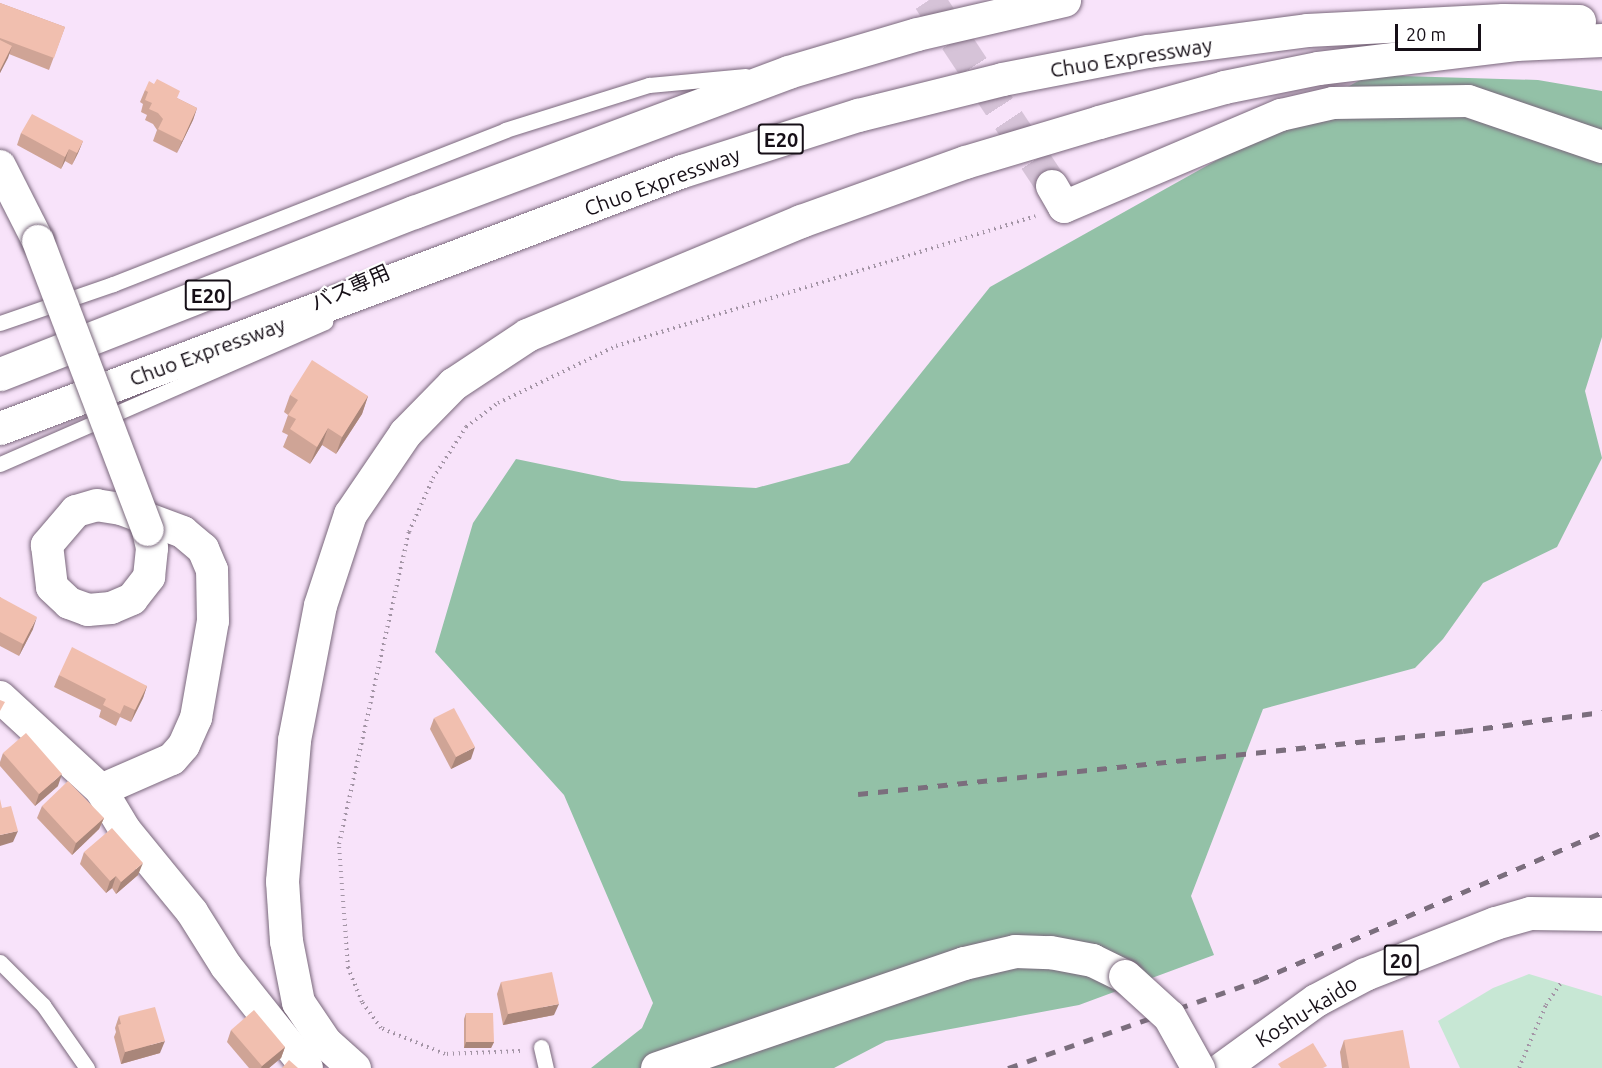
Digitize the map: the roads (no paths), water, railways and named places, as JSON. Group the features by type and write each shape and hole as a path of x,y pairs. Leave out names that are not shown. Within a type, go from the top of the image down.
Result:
{"highway":[{"name":"E20","path":"0,374 425,208 788,72 917,34 1064,0"},
{"name":"Chuo Expressway","path":"0,428 693,167 858,115 1013,77 1149,51 1307,30 1503,20 1602,21"},
{"path":"354,1068 325,1042 298,1002 288,951 282,881 294,740 320,605 350,514 405,433 453,384 527,335 801,221 965,162 1088,125 1224,87 1318,68 1516,44 1602,40"},
{"name":"Koshu-kaido","path":"1222,1068 1316,1000 1365,974 1495,923 1530,913 1602,914"},
{"path":"657,1068 964,963 1015,951 1050,952 1092,960 1125,976 1169,1016 1198,1068"}],"street":[{"path":"1058,196 1281,115 1333,103 1468,101 1602,147"},
{"path":"0,166 38,241 148,530 152,548 149,577 132,599 111,608 88,610 69,603 52,587 47,545 76,511 97,506 121,509 183,532 203,549 212,570 213,621 196,718 184,745 172,759 101,790"},
{"path":"0,697 101,790 125,830 192,912 226,966 307,1068"}],"lane":[{"path":"0,323 113,284 505,130 650,85 788,72"},
{"name":"バス専用","path":"0,464 519,234"},
{"path":"0,962 43,1005 87,1068"},
{"path":"541,1047 546,1068"}],"tunnel":[{"path":"929,0 1052,186"}],"railway":[{"path":"858,794 1463,731 1602,712"},
{"path":"1008,1068 1259,980 1602,832"}]}
